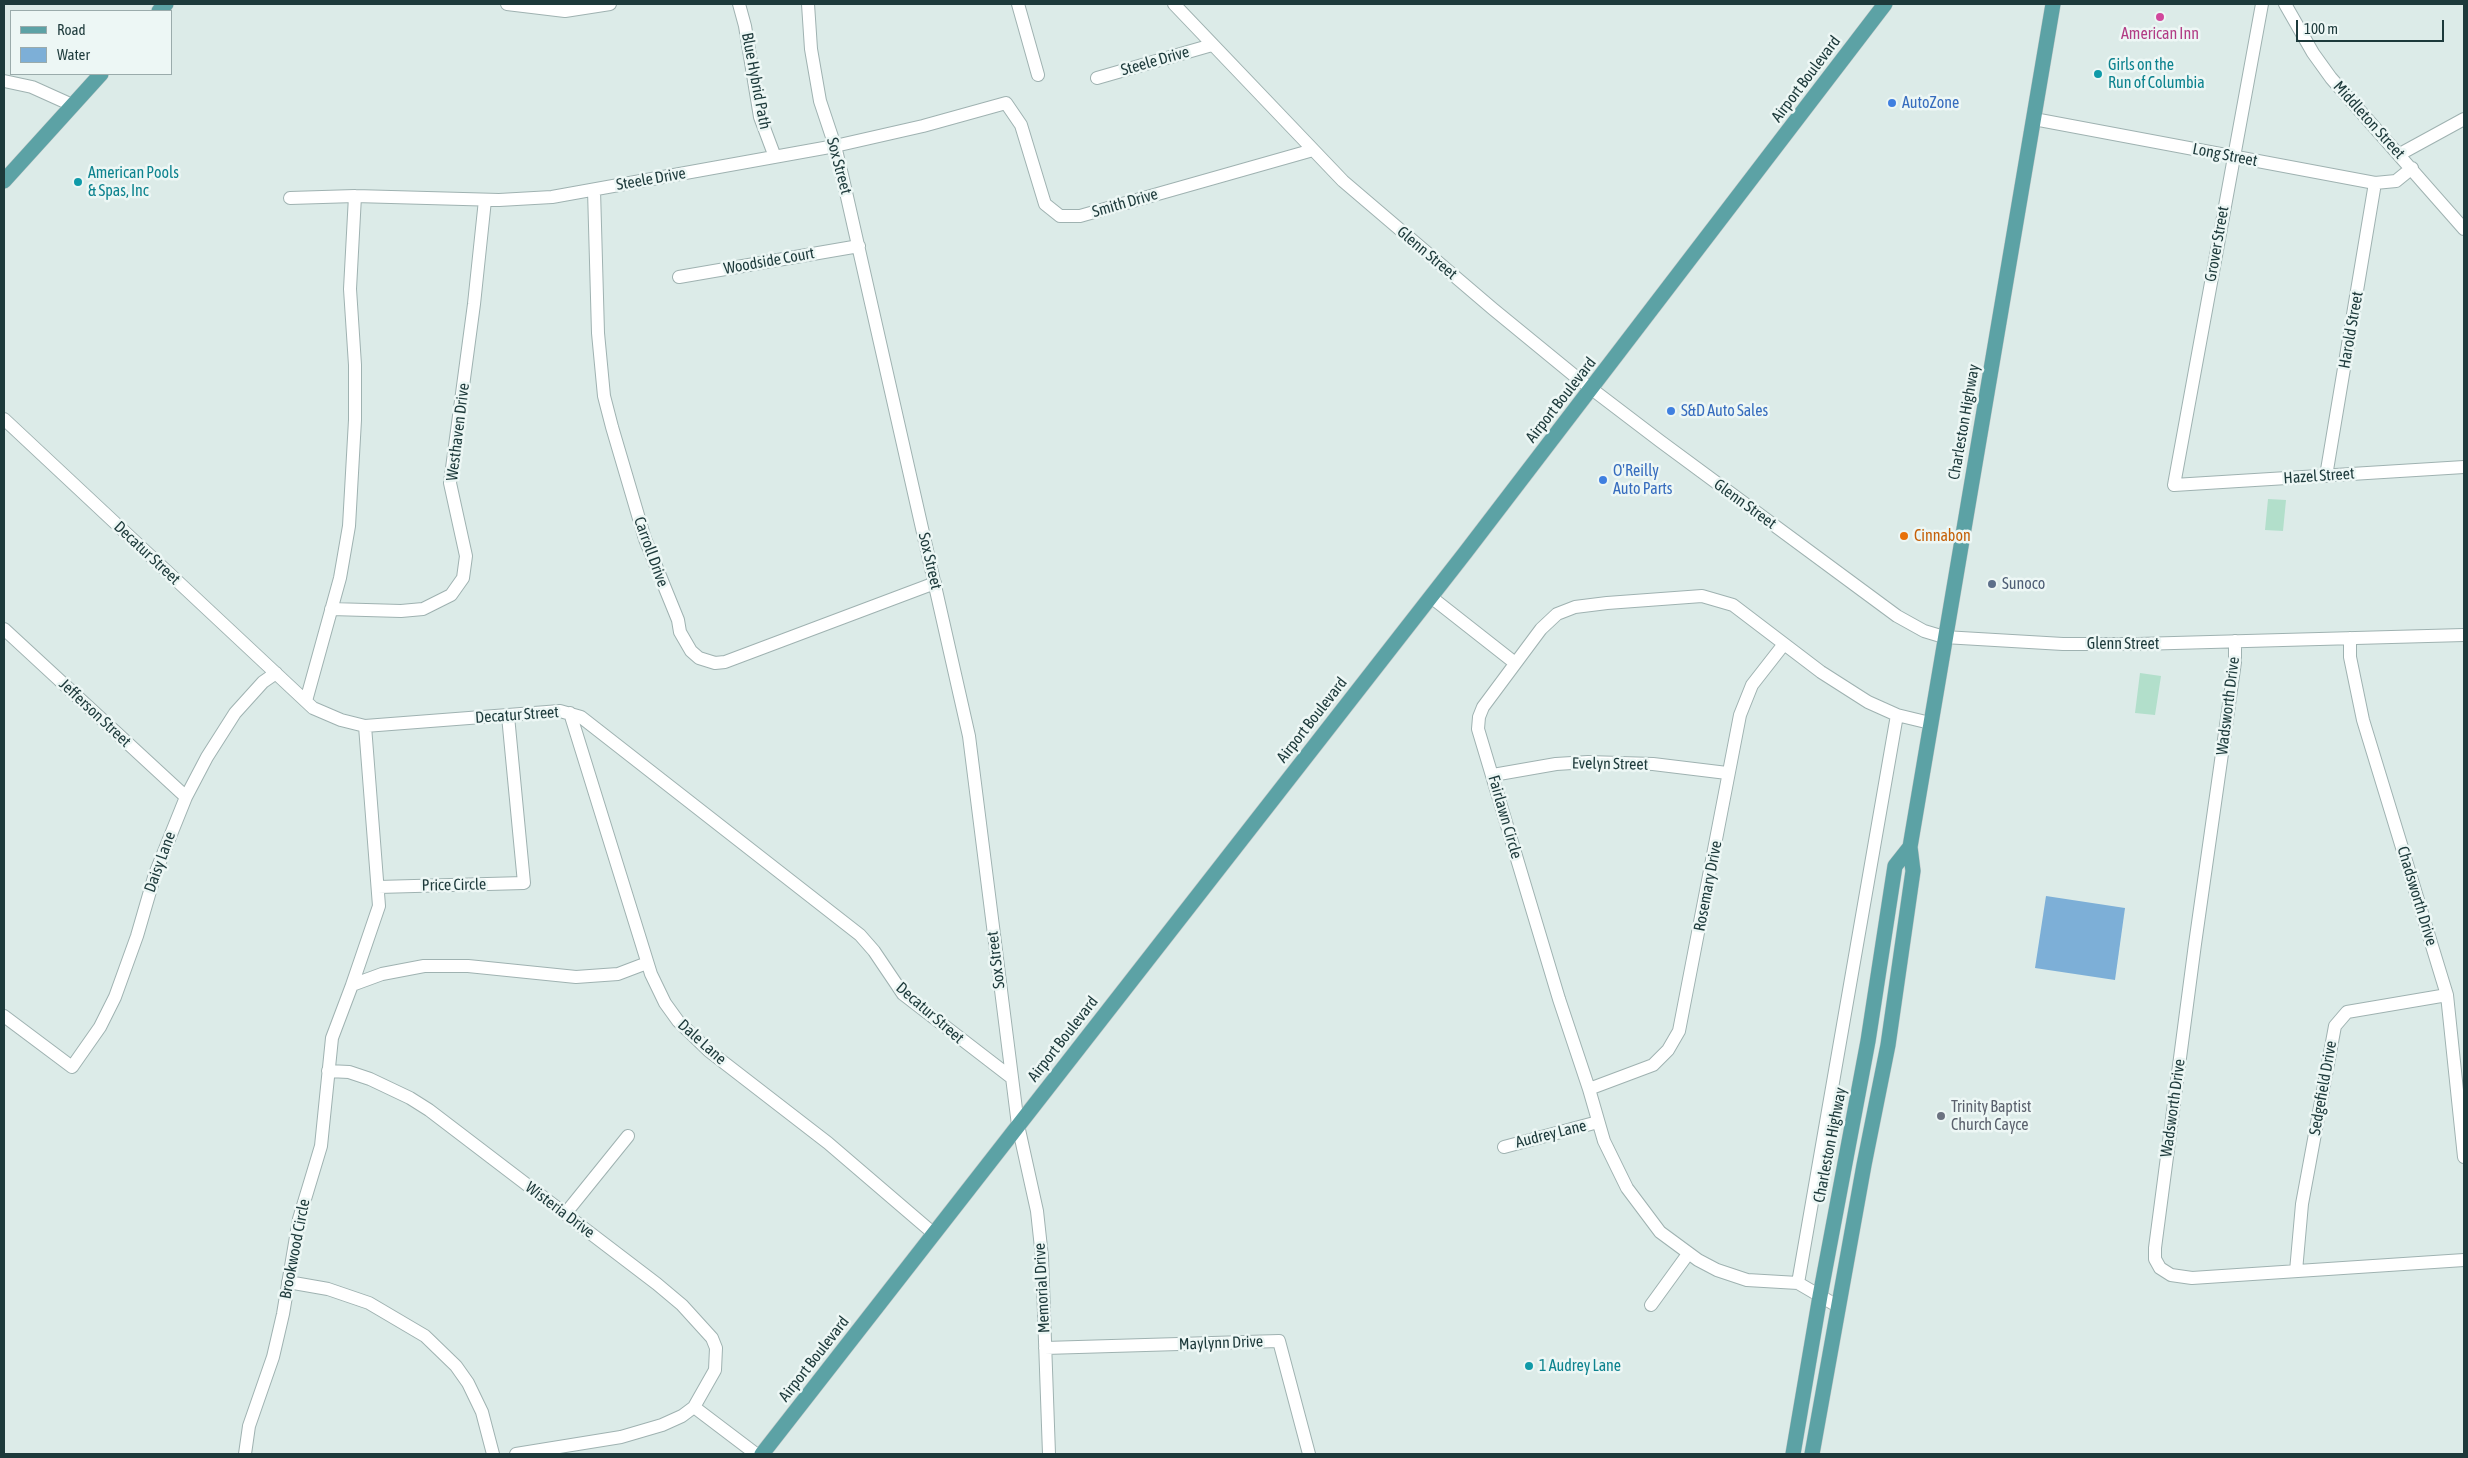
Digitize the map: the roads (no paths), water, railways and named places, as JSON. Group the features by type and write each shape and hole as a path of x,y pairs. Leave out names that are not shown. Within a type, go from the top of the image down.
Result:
{"main road":[{"name":"Airport Boulevard","path":"762,1454 1431,597 1886,4"},
{"name":"Charleston Highway","path":"1812,1454 1888,1046 1912,871 1910,847 2052,4"},
{"path":"4,181 100,75"},
{"name":"Charleston Highway","path":"1793,1454 1820,1296 1868,1041 1895,866 1910,847"}],"street":[{"path":"507,4 565,11 610,4"},
{"name":"Blue Hybrid Path","path":"739,4 745,26 760,117 775,157"},
{"name":"Sox Street","path":"808,4 811,49 822,111 835,146 969,736 1018,1125"},
{"path":"1018,4 1038,75"},
{"name":"Glenn Street","path":"1174,4 1313,150 1374,209 1592,389 1897,616 1924,631 1944,637 2062,644 2235,642 2464,635"},
{"name":"Grover Street","path":"2174,485 2262,4"},
{"name":"Middleton Street","path":"2285,4 2309,46 2331,78 2400,154 2464,229"},
{"name":"Steele Drive","path":"1097,78 1212,45"},
{"path":"4,81 32,87 72,106"},
{"name":"Steele Drive","path":"290,198 355,196 485,200 552,197 835,146 923,126 1006,103"},
{"name":"Smith Drive","path":"1006,103 1021,125 1045,204 1060,216 1080,216 1313,150"},
{"name":"Long Street","path":"2034,119 2375,183 2396,180 2412,168"},
{"path":"2400,154 2464,119"},
{"name":"Harold Street","path":"2326,476 2375,183"},
{"name":"Carroll Drive","path":"594,190 598,333 604,396 645,539 678,620 680,632 691,651 699,658 715,663 725,662 935,583"},
{"path":"306,701 318,651 340,578 350,526 355,420 355,365 350,289 355,196"},
{"name":"Westhaven Drive","path":"331,609 401,611 423,609 451,595 463,578 466,556 450,483 474,304 485,200"},
{"name":"Woodside Court","path":"679,277 858,246"},
{"name":"Decatur Street","path":"4,419 322,714 366,726 560,711 570,713 590,722 860,935 874,951 903,994 1012,1078"},
{"name":"Hazel Street","path":"2174,485 2464,467"},
{"name":"Fairlawn Circle","path":"1839,1307 1798,1284 1747,1280 1717,1270 1688,1254 1660,1232 1639,1206 1612,1159 1598,1122 1478,729 1479,717 1483,707 1548,620 1562,612 1575,607 1702,596 1723,600 1750,617 1849,691 1897,715 1930,723"},
{"path":"1431,597 1515,663"},
{"name":"Jefferson Street","path":"4,629 186,797"},
{"name":"Chadsworth Drive","path":"2350,638 2350,657 2363,720 2447,995 2464,1157"},
{"name":"Wadsworth Drive","path":"2235,642 2235,662 2192,963 2154,1248 2155,1259 2160,1268 2171,1275 2192,1278 2464,1260"},
{"name":"Rosemary Drive","path":"1589,1089 1623,1078 1653,1065 1668,1050 1679,1031 1728,773 1743,705 1758,676 1784,644"},
{"name":"Daisy Lane","path":"4,1016 72,1067 100,1027 115,997 137,936 154,874 186,797 207,757 235,713 263,682 276,673"},
{"name":"Dale Lane","path":"570,713 647,963 665,1003 692,1036 821,1136 933,1233"},
{"name":"Charleston Highway","path":"1798,1284 1897,715"},
{"name":"Price Circle","path":"378,887 524,883 508,716"},
{"path":"366,726 378,887"},
{"name":"Evelyn Street","path":"1493,775 1548,765 1588,762 1653,764 1728,773"},
{"name":"Brookwood Circle","path":"245,1454 252,1416 273,1356 299,1219 321,1146 332,1038 380,906 378,887"},
{"path":"352,985 382,974 424,966 468,966 576,977 618,974 647,963"},
{"name":"Sedgefield Drive","path":"2296,1271 2302,1204 2335,1026 2347,1012 2447,995"},
{"name":"Wisteria Drive","path":"328,1071 349,1072 370,1079 410,1098 657,1284 682,1305 712,1338 717,1354 715,1370 694,1407"},
{"name":"Audrey Lane","path":"1504,1147 1598,1122"},
{"name":"Memorial Drive","path":"1018,1125 1037,1211 1042,1257 1049,1454"},
{"path":"564,1214 628,1136"},
{"path":"1651,1304 1688,1254"},
{"path":"288,1282 328,1289 369,1303 425,1336 456,1366 468,1383 482,1412 493,1454"},
{"name":"Maylynn Drive","path":"1045,1348 1279,1341 1309,1454"},
{"path":"516,1454 642,1432 672,1421 694,1407 756,1454"}],"water":[{"path":"2046,896 2125,908 2115,980 2035,968"}],"place":[{"name":"American Inn","path":"2160,17"},
{"name":"Girls on the Run of Columbia","path":"2098,74"},
{"name":"AutoZone","path":"1892,103"},
{"name":"American Pools & Spas, Inc","path":"78,182"},
{"name":"S&D Auto Sales","path":"1671,411"},
{"name":"O'Reilly Auto Parts","path":"1603,480"},
{"name":"Cinnabon","path":"1904,536"},
{"name":"Sunoco","path":"1992,584"},
{"name":"Trinity Baptist Church Cayce","path":"1941,1116"},
{"name":"1 Audrey Lane","path":"1529,1366"}]}
